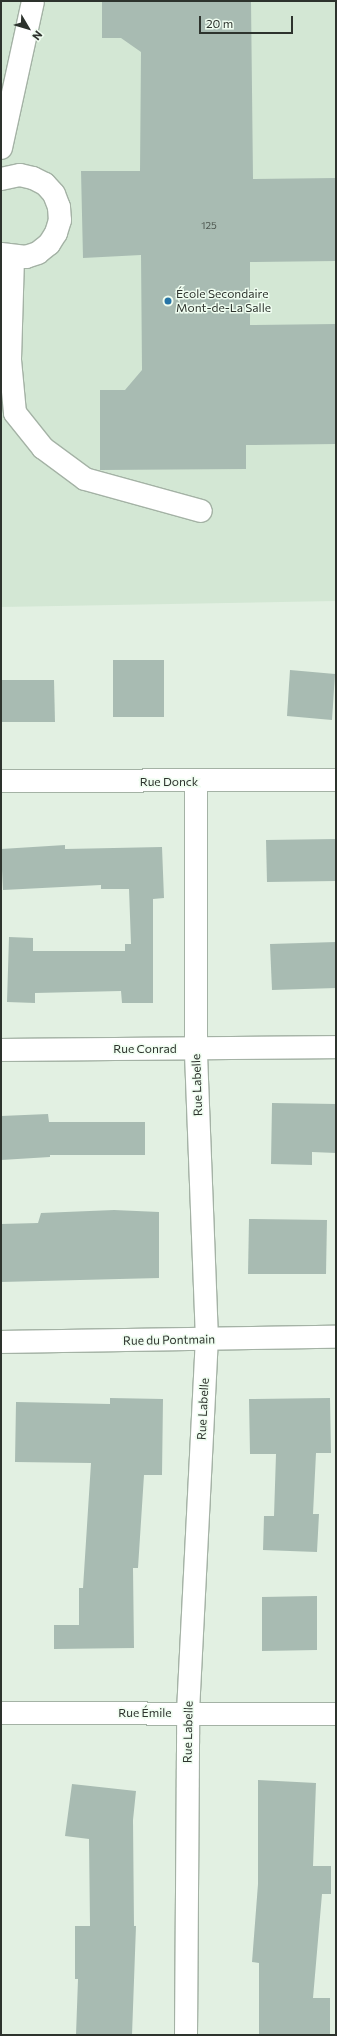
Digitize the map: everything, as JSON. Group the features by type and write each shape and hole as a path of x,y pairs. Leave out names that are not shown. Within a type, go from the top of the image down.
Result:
{"street":[{"path":"1,148 33,1"},
{"path":"1,179 20,175 33,178 54,194 59,207 56,233 49,244 38,253 26,257 7,256 10,360 15,413 43,448 85,479 201,511"},
{"name":"Rue Donck","path":"1,781 196,782 336,780"},
{"name":"Rue Labelle","path":"186,2035 188,1712 206,1340 196,1048 196,782"},
{"name":"Rue Conrad","path":"1,1050 336,1047"},
{"name":"Rue du Pontmain","path":"1,1342 336,1337"},
{"name":"Rue Émile","path":"1,1713 188,1712 336,1714"}],"shaded area":[{"name":"École Secondaire Mont-de-La Salle","path":"1,1 336,1 336,601 1,607"}],"building":[{"path":"102,1 251,1 253,179 336,178 336,261 250,262 250,325 336,324 336,444 246,445 246,469 100,470 100,390 125,390 142,370 141,255 83,258 81,171 140,171 141,52 121,38 102,38"},
{"path":"113,660 164,660 164,717 113,717"},
{"path":"290,670 335,674 332,720 287,716"},
{"path":"1,680 54,680 55,722 1,722"},
{"path":"336,839 336,881 267,882 266,840"},
{"path":"65,845 65,849 162,847 164,898 153,899 153,1003 122,1003 121,991 35,993 35,1003 7,1002 9,937 33,938 33,951 125,951 125,944 131,944 129,889 101,889 101,885 3,890 1,849"},
{"path":"336,942 336,988 272,990 270,944"},
{"path":"272,1103 336,1104 336,1153 312,1152 312,1165 271,1164"},
{"path":"48,1114 49,1122 145,1122 145,1155 50,1155 50,1157 1,1160 1,1116"},
{"path":"114,1210 159,1212 159,1278 1,1282 1,1224 38,1223 41,1213"},
{"path":"249,1219 327,1220 326,1274 248,1274"},
{"path":"110,1398 163,1399 162,1475 144,1475 138,1568 133,1568 134,1648 54,1649 54,1625 79,1625 79,1588 83,1588 91,1463 15,1462 16,1402 110,1404"},
{"path":"330,1398 331,1453 316,1453 313,1514 319,1514 317,1552 263,1550 264,1516 274,1516 276,1454 250,1454 249,1399"},
{"path":"317,1596 317,1650 262,1651 262,1597"},
{"path":"258,1780 316,1783 313,1866 331,1866 331,1894 322,1894 313,1998 330,1998 330,2035 259,2035 259,1963 252,1962 258,1884"},
{"path":"72,1784 136,1791 133,1820 134,1926 136,1926 132,2035 76,2035 78,1979 75,1979 75,1926 90,1926 89,1839 65,1836"}],"place":[{"name":"École Secondaire Mont-de-La Salle","path":"168,301"}]}
